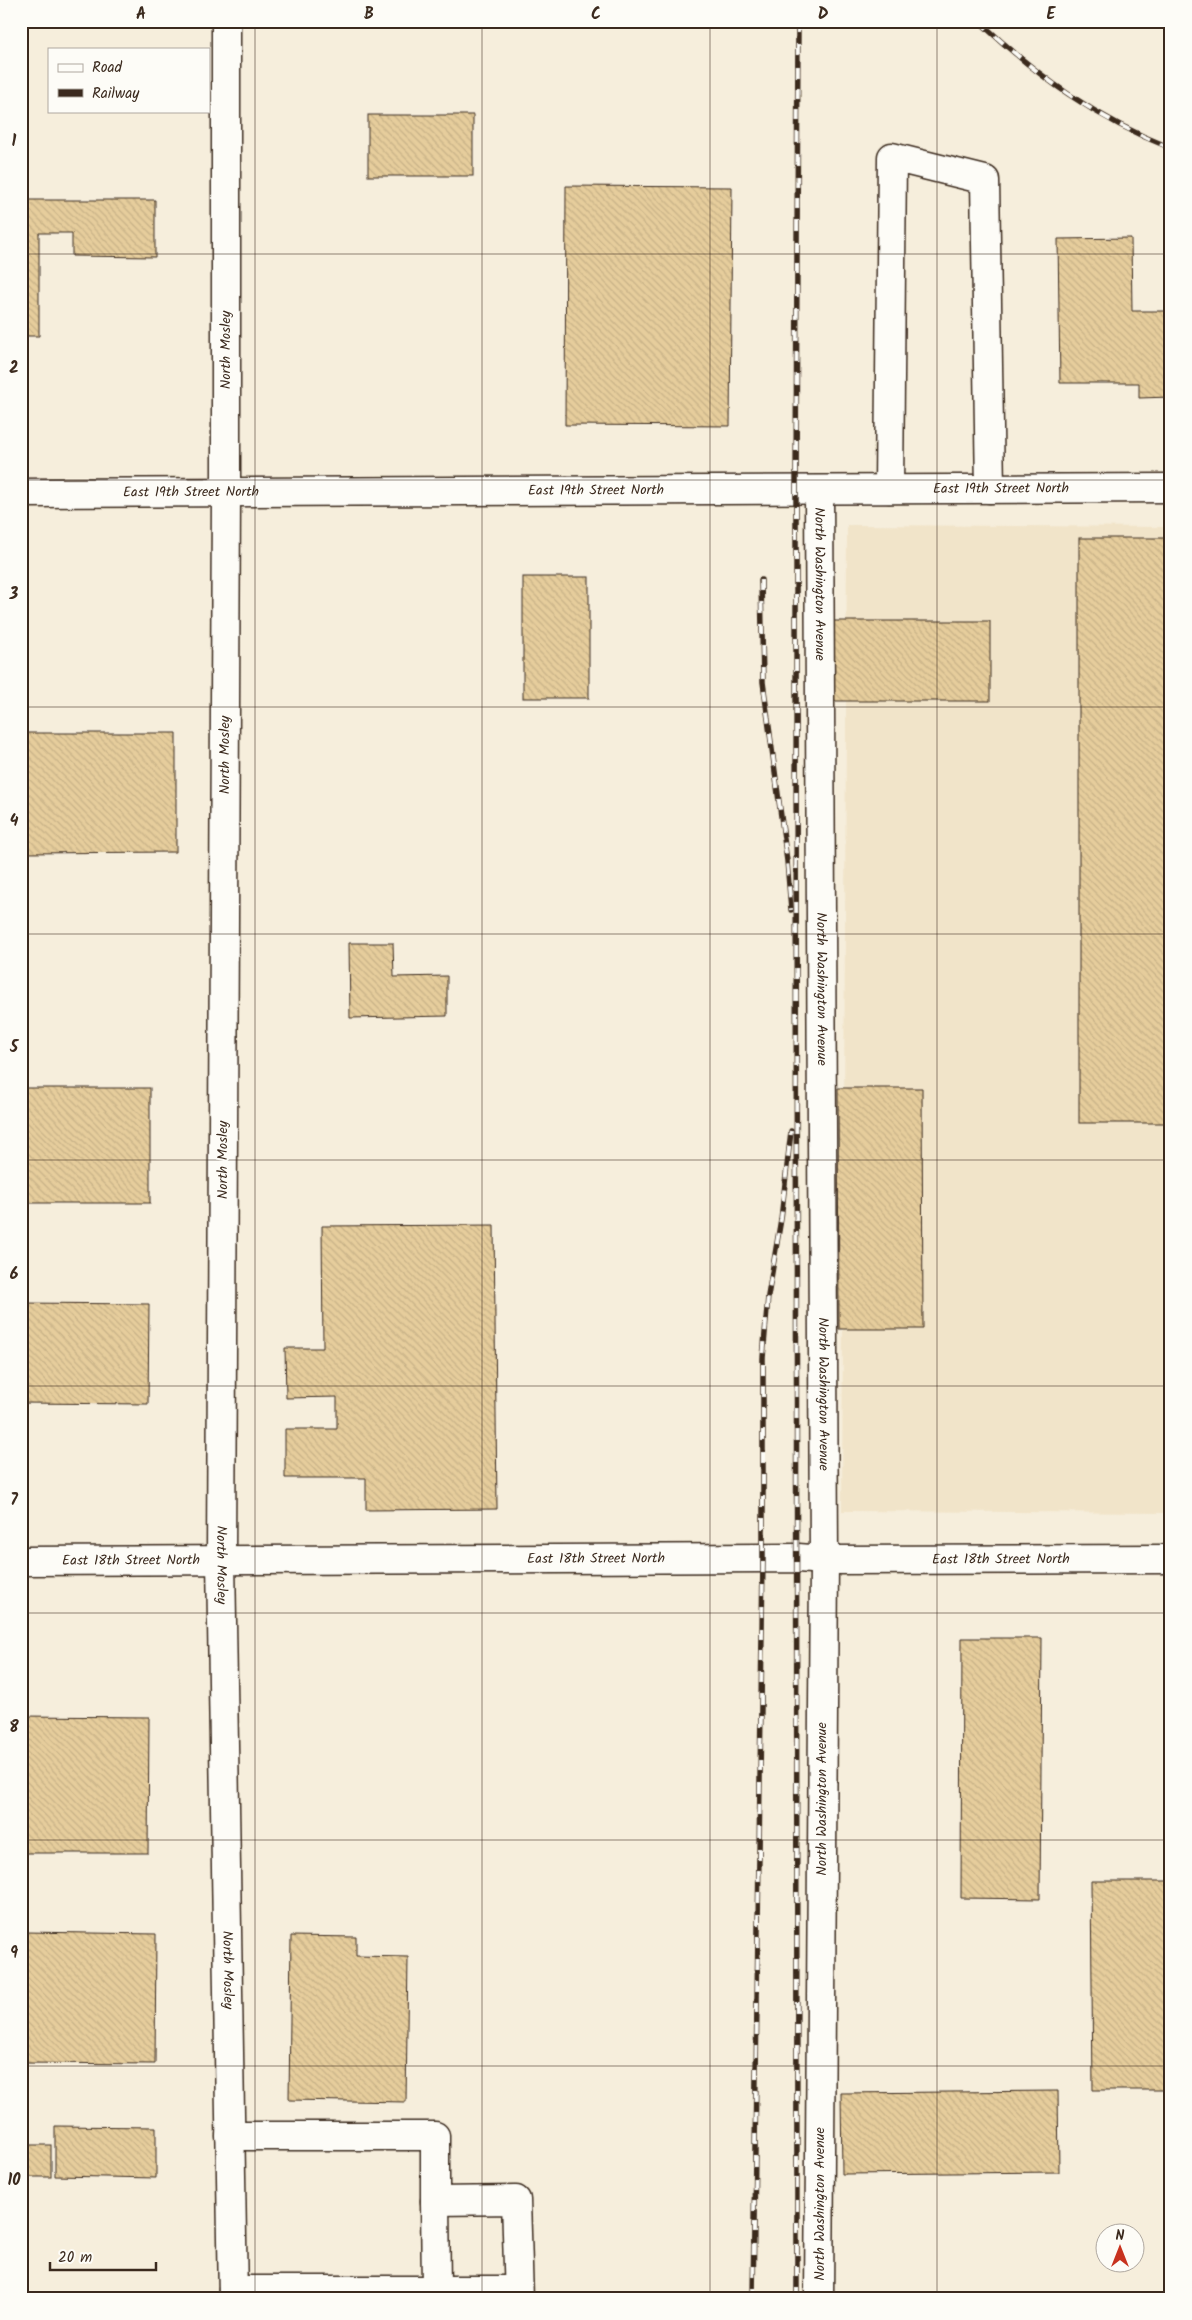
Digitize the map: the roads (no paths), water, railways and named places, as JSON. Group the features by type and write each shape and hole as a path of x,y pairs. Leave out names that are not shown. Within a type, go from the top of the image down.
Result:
{"street":[{"name":"North Mosley","path":"226,21 226,493 221,1560 233,2295"},
{"path":"889,489 892,157 985,180 990,488"},
{"name":"East 19th Street North","path":"21,493 1171,488"},
{"name":"North Washington Avenue","path":"819,490 824,1560 819,2299"},
{"name":"East 18th Street North","path":"21,1561 798,1558 824,1560 1171,1559"},
{"path":"230,2136 435,2136 436,2290"},
{"path":"233,2295 436,2290 518,2294 516,2200 435,2201"}],"railway":[{"path":"797,2299 796,490 798,21"},
{"path":"979,21 1045,78 1093,110 1118,124 1171,148"},
{"path":"761,580 763,682 787,861 791,910"},
{"path":"753,2299 763,1558 763,1358 768,1296 781,1219 791,1131"}]}
